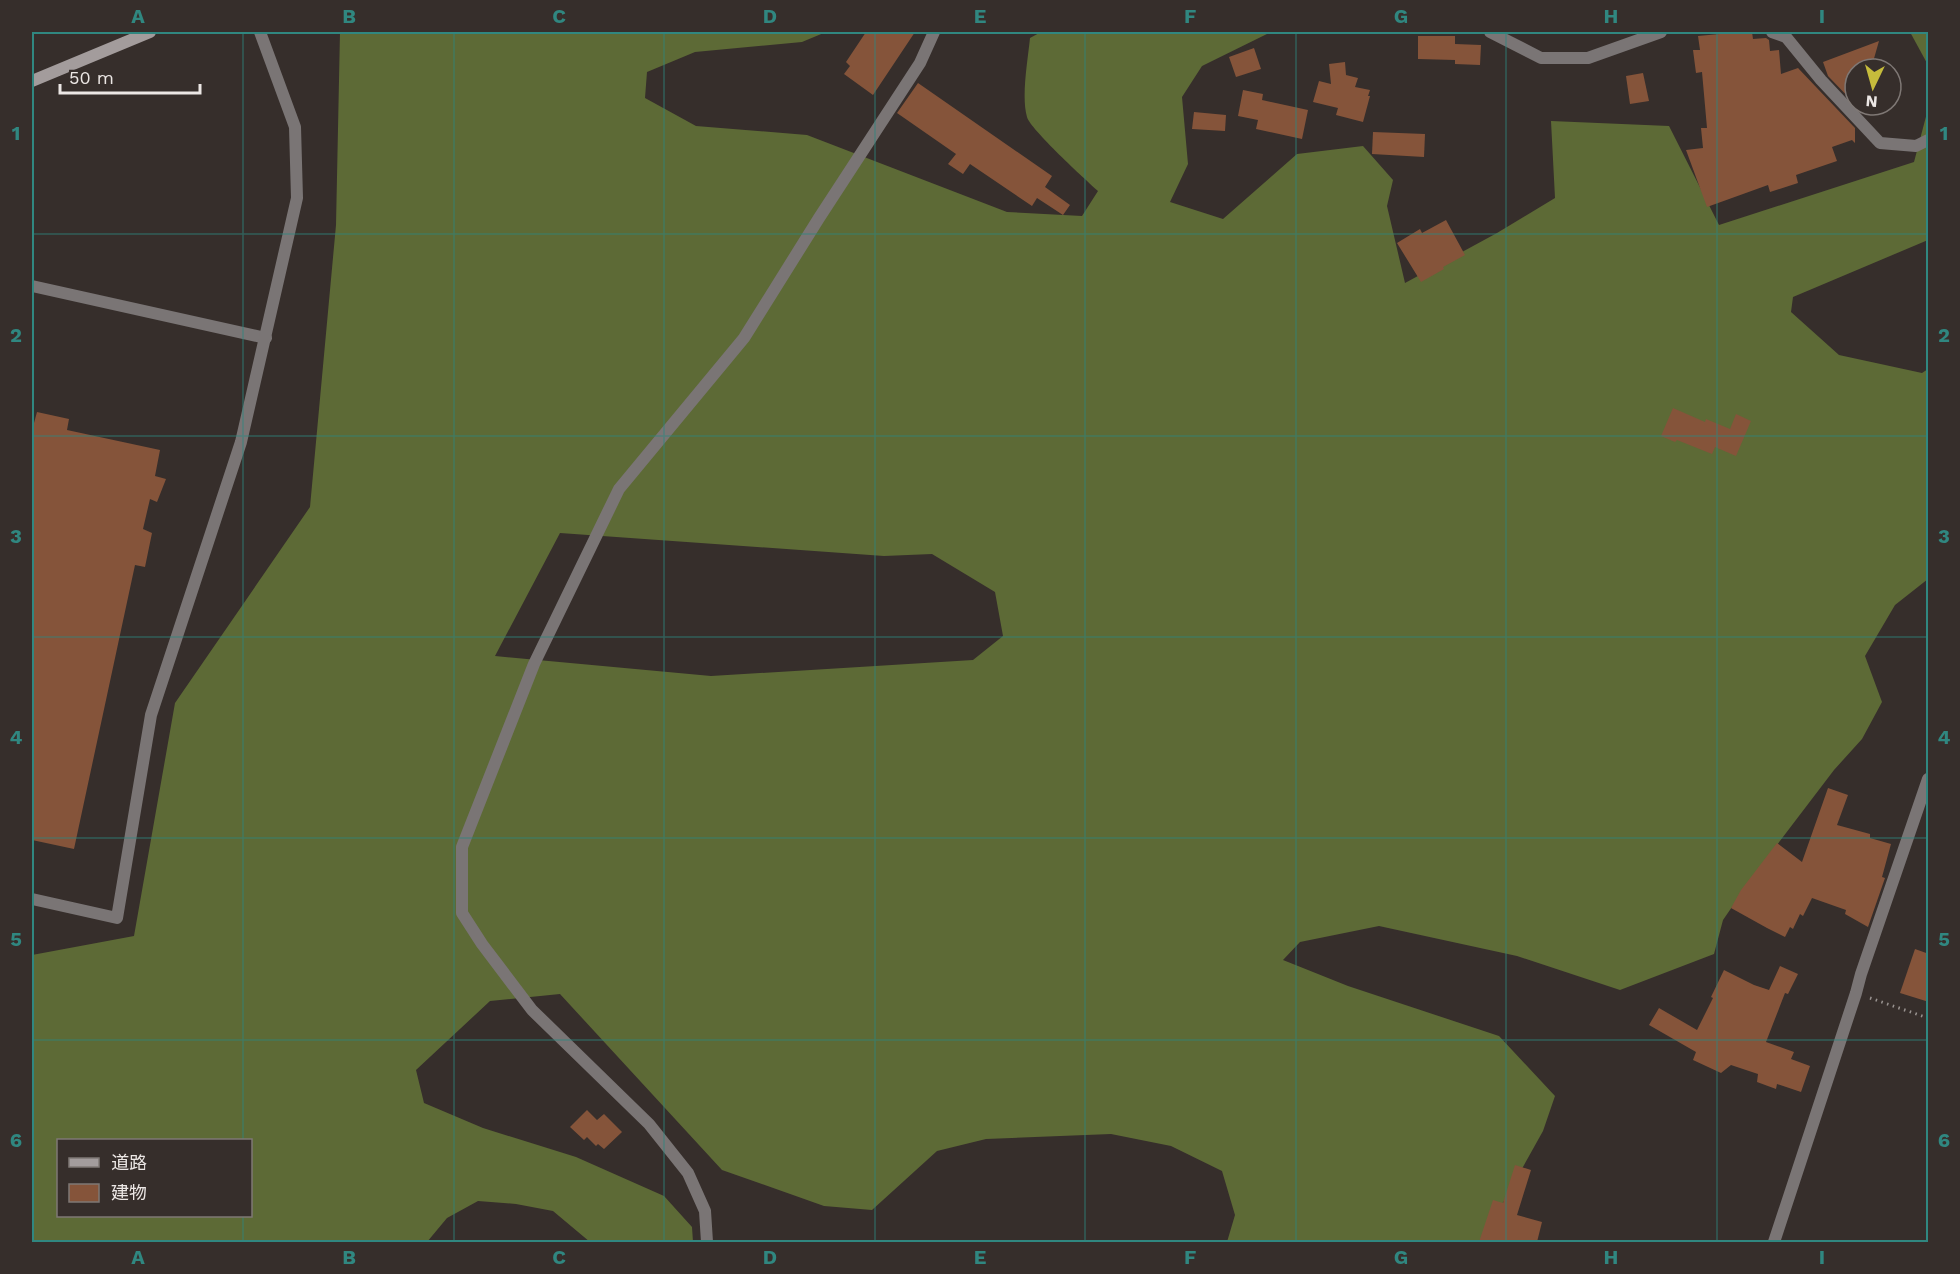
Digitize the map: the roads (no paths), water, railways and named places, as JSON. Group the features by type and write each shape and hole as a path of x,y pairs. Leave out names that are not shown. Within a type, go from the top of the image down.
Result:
{"street":[{"path":"32,81 150,32"},
{"path":"32,898 117,918 151,715 241,442 297,198 295,127 260,32"},
{"path":"707,1242 705,1211 688,1173 649,1124 532,1010 482,944 462,913 462,847 534,664 620,489 744,338 920,63 934,32"},
{"path":"1491,32 1541,58 1588,58 1661,32"},
{"path":"1772,32 1786,37 1827,87 1880,143 1916,146 1929,140"},
{"path":"32,286 266,338"},
{"path":"1774,1242 1857,993 1861,974 1929,779"}]}
